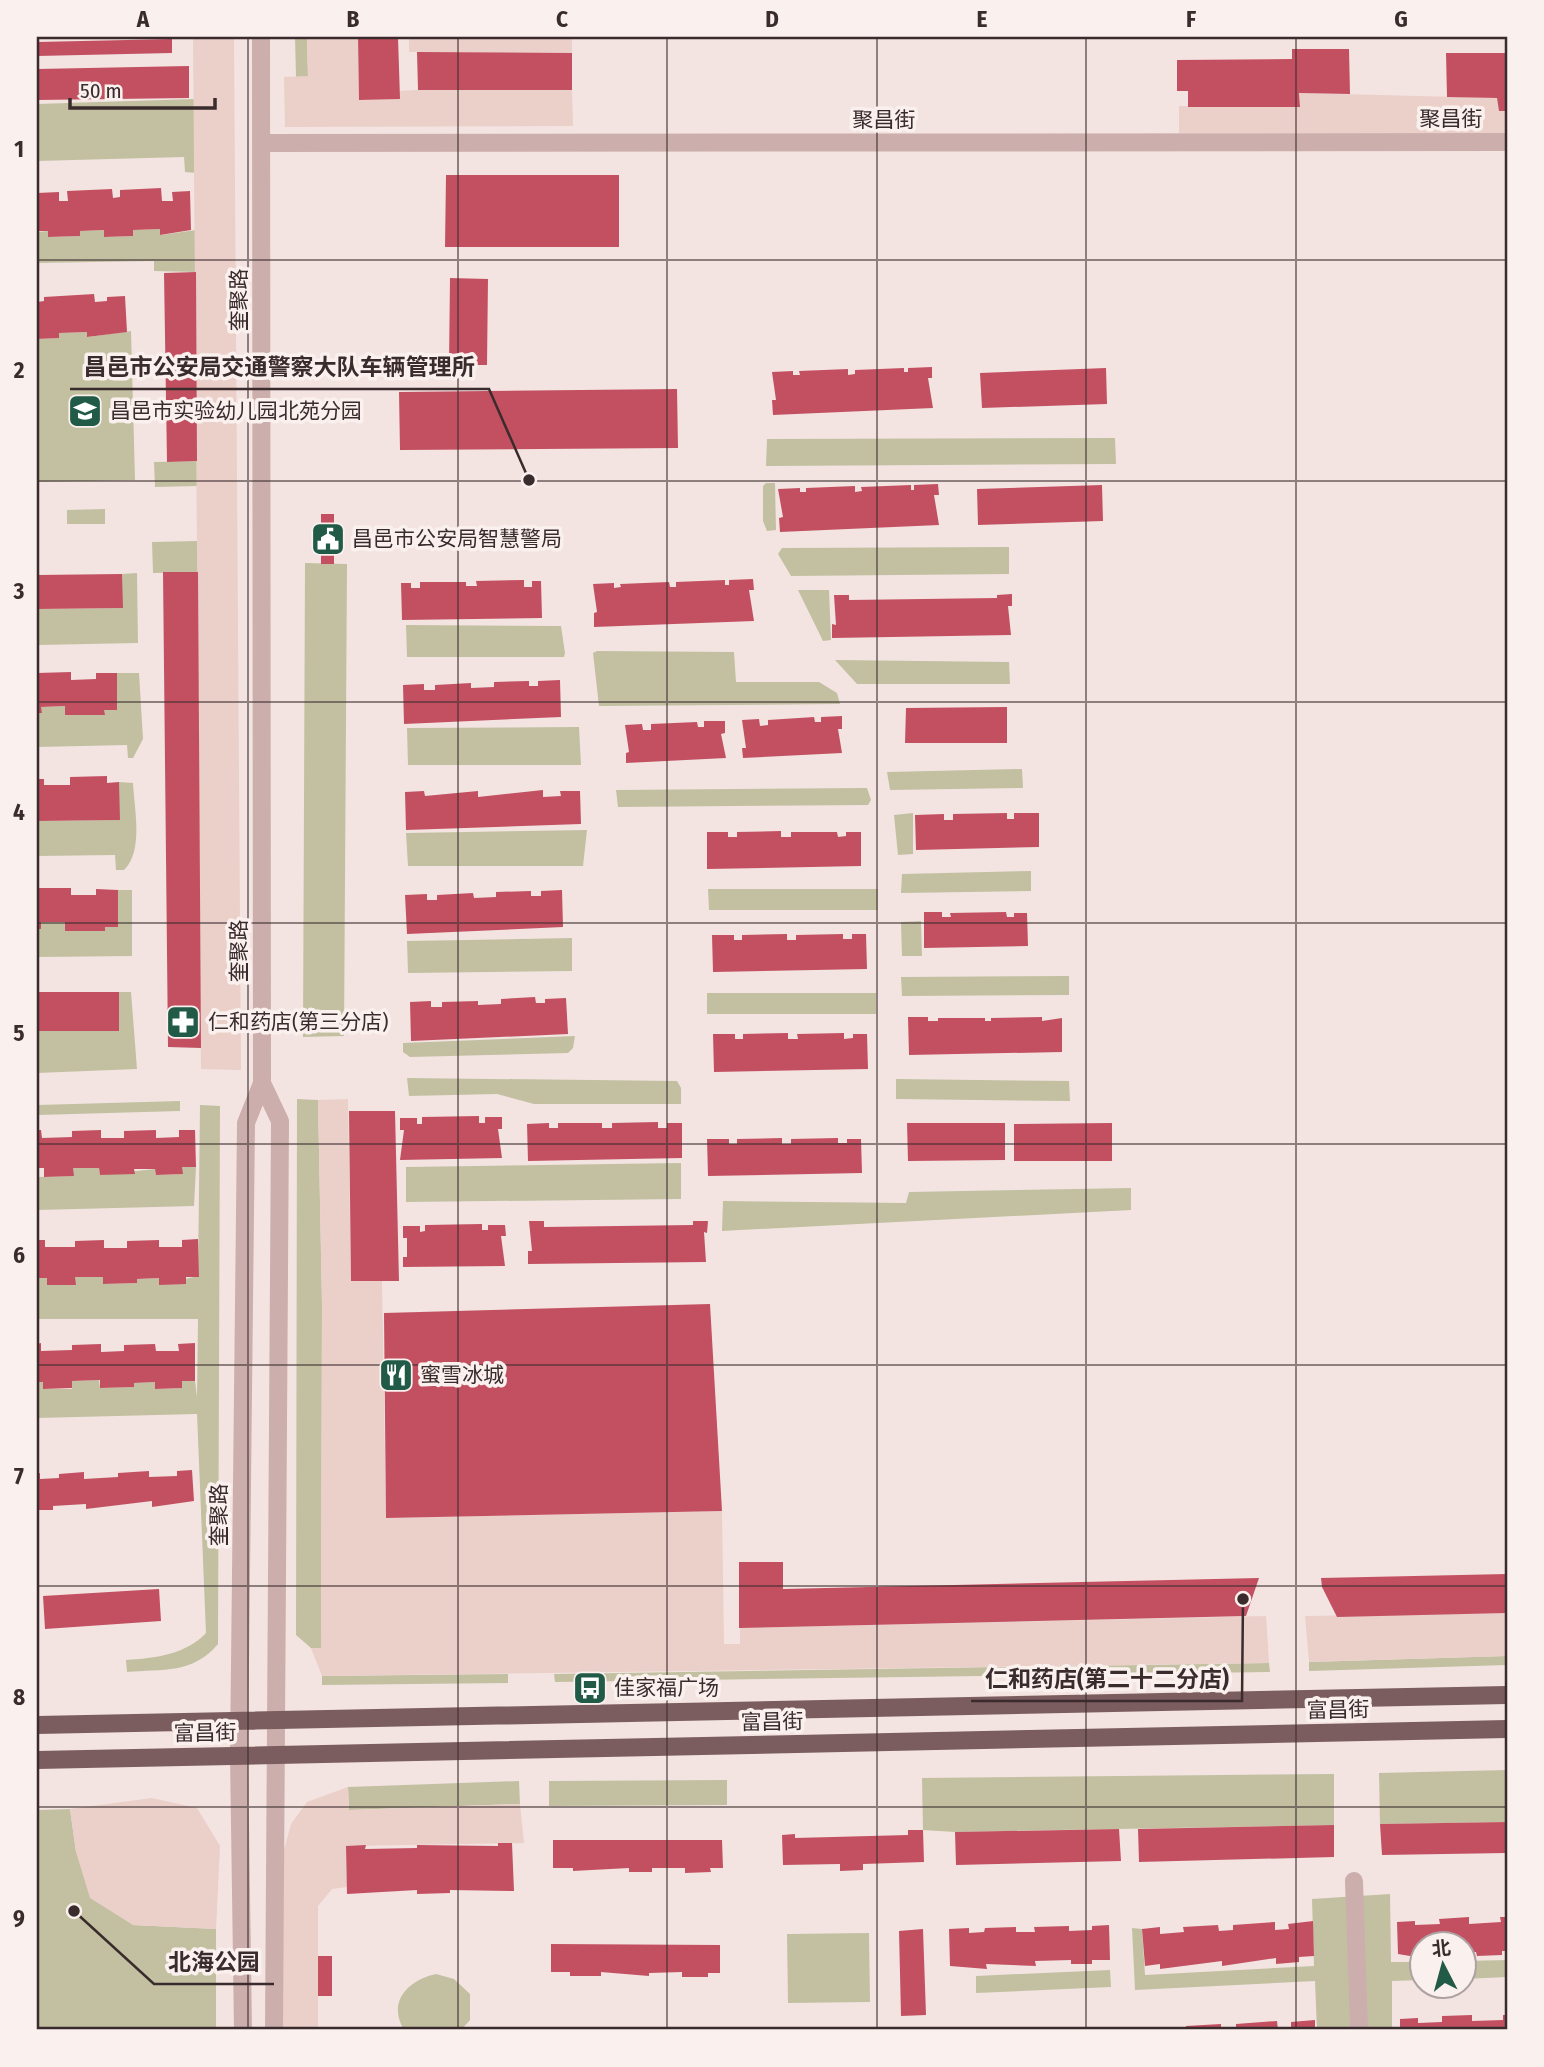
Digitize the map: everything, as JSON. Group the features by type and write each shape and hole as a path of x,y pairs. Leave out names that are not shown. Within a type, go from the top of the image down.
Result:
{"main road":[{"name":"富昌街","path":"37,1725 1507,1695"},
{"name":"富昌街","path":"37,1760 1507,1729"}],"street":[{"name":"奎聚路","path":"243,2030 239,1755 246,1123 262,1083 261,37"},
{"name":"聚昌街","path":"261,143 1507,142"},
{"path":"262,1083 280,1121 274,2030"},
{"path":"1354,1881 1359,2030"}],"shaded area":[{"path":"193,37 234,37 241,1070 201,1069"},
{"path":"295,37 307,37 308,77 296,77"},
{"path":"307,37 358,37 359,100 399,99 399,91 418,90 572,90 573,126 285,127 284,77 308,76"},
{"path":"409,37 572,37 572,53 409,52"},
{"path":"1299,93 1497,98 1499,111 1507,111 1507,133 1179,133 1179,106 1300,106"},
{"path":"194,99 196,173 185,172 184,157 37,161 37,104"},
{"path":"160,229 161,235 196,230 196,272 154,271 154,261 37,263 37,232 48,231 49,237 80,236 80,231 104,230 104,237 133,236 133,230"},
{"name":"昌邑市实验幼儿园北苑分园","path":"131,331 135,480 37,482 37,339 58,338 59,333 87,332 88,337"},
{"path":"1115,438 1116,464 766,466 767,439"},
{"path":"197,461 197,486 155,487 154,462"},
{"path":"766,483 775,483 776,530 767,531 763,521 763,486"},
{"path":"105,509 105,524 67,524 67,510"},
{"path":"198,541 198,572 153,573 152,542"},
{"path":"1009,547 1009,574 791,576 778,554 782,548"},
{"path":"305,563 347,564 344,1036 303,1037"},
{"path":"137,573 138,643 37,645 37,609 122,608 122,574"},
{"path":"798,590 829,590 831,640 823,641"},
{"path":"406,625 561,626 565,653 564,657 407,657"},
{"path":"734,652 736,682 819,682 837,693 840,704 599,706 593,653"},
{"path":"835,660 1009,662 1010,684 857,684"},
{"path":"117,673 139,673 143,739 133,758 128,758 127,745 37,747 37,713 41,713 41,707 65,706 66,715 104,715 104,710 117,710"},
{"path":"579,727 581,765 408,765 407,728"},
{"path":"1022,769 1023,788 890,790 887,772"},
{"path":"119,782 133,783 136,816 134,852 124,870 116,870 115,855 37,856 37,821 119,820"},
{"path":"867,788 871,800 868,805 618,807 616,790"},
{"path":"913,813 913,854 898,855 894,815"},
{"path":"587,830 583,866 408,866 406,833"},
{"path":"1031,871 1031,891 901,893 902,874"},
{"path":"708,889 878,889 878,910 709,910"},
{"path":"118,890 132,890 132,956 37,957 37,929 41,929 41,922 65,922 65,931 105,931 105,927 118,927"},
{"path":"921,921 922,956 902,956 901,922"},
{"path":"572,938 572,971 408,973 407,941"},
{"path":"1069,976 1069,995 902,996 901,977"},
{"path":"119,992 131,992 137,1069 37,1073 37,1031 119,1031"},
{"path":"707,993 876,993 876,1014 707,1014"},
{"path":"575,1036 573,1048 568,1053 410,1057 403,1052 403,1043"},
{"path":"407,1078 677,1081 681,1088 681,1104 534,1104 497,1094 409,1096"},
{"path":"896,1079 1069,1081 1070,1101 896,1099"},
{"path":"297,1099 318,1100 322,1303 321,1648 311,1648 296,1635"},
{"path":"348,1099 351,1281 382,1281 386,1518 722,1511 724,1644 740,1644 740,1628 1266,1616 1269,1663 322,1676 311,1648 321,1648 322,1303 318,1100"},
{"path":"180,1101 180,1111 37,1115 37,1105"},
{"path":"200,1105 220,1106 218,1644 198,1661 188,1665 165,1670 127,1672 126,1660 179,1651 206,1633 197,1414 37,1418 37,1382 43,1382 44,1389 72,1389 72,1381 99,1380 100,1388 133,1387 134,1383 155,1382 156,1389 182,1388 182,1381 195,1381 197,1397 198,1319 37,1319 37,1278 47,1278 47,1285 75,1285 75,1277 103,1277 104,1284 137,1283 137,1279 159,1278 159,1285 198,1276"},
{"path":"681,1163 681,1199 406,1202 406,1167"},
{"path":"182,1167 196,1167 194,1206 37,1210 37,1177 73,1176 73,1168 99,1168 100,1175 155,1169 156,1175 182,1174"},
{"path":"1131,1188 1131,1210 722,1231 723,1201 906,1203 909,1192"},
{"path":"1507,1613 1507,1656 1309,1662 1305,1616"},
{"path":"1507,1656 1507,1665 1309,1671 1309,1662"},
{"path":"1269,1663 1270,1672 555,1682 554,1674"},
{"path":"508,1674 508,1683 322,1685 322,1676"},
{"path":"1507,1770 1507,1822 1380,1824 1379,1773"},
{"path":"1334,1774 1334,1825 955,1832 923,1830 922,1778"},
{"path":"727,1780 727,1805 549,1806 549,1781"},
{"path":"519,1781 520,1804 349,1810 348,1787"},
{"path":"348,1787 349,1810 520,1804 524,1843 346,1846 347,1887 332,1889 318,1906 318,2030 282,2030 284,1850 291,1824 307,1802"},
{"path":"152,1798 197,1808 220,1846 216,1929 133,1925 90,1898 76,1852 70,1809"},
{"path":"70,1809 76,1852 133,1925 216,1929 216,2030 37,2030 37,1810"},
{"path":"1390,1894 1391,1962 1408,1962 1408,1980 1392,1981 1392,2030 1317,2030 1315,1981 1135,1990 1132,1928 1142,1929 1145,1975 1314,1966 1312,1899"},
{"path":"869,1933 870,2002 788,2003 787,1934"},
{"path":"1507,1960 1507,1977 1478,1978 1478,1961"},
{"path":"1110,1970 1111,1987 976,1993 976,1976"},
{"path":"436,1974 454,1979 470,1994 470,2020 461,2030 404,2030 398,2010 403,1994 417,1981"}],"building":[{"path":"358,37 398,37 400,99 359,100"},
{"path":"172,39 172,53 37,56 37,42"},
{"path":"1292,49 1349,49 1350,94 1299,93 1300,107 1188,107 1188,91 1177,91 1177,60 1292,59"},
{"path":"417,52 572,53 572,90 418,90"},
{"path":"1446,53 1506,53 1507,111 1499,111 1497,98 1447,97"},
{"path":"189,66 189,98 37,100 37,69"},
{"path":"446,175 619,175 619,247 445,247"},
{"path":"161,188 162,201 173,201 172,192 190,191 191,230 160,235 160,229 133,230 133,236 104,237 104,230 80,231 80,236 48,237 48,231 37,231 37,193 59,192 59,201 68,201 67,191 112,189 113,198 120,197 120,190"},
{"path":"196,272 197,461 167,462 164,273"},
{"path":"450,278 488,279 487,365 449,365"},
{"path":"94,294 95,302 107,301 107,297 125,296 127,332 87,337 87,332 59,333 59,338 37,339 37,302 44,301 44,297"},
{"path":"932,367 932,378 928,378 933,408 773,415 772,400 776,400 772,372 793,371 793,375 800,375 799,371 848,369 848,375 855,374 855,370 904,368 904,372 908,372 908,368"},
{"path":"1106,368 1107,404 982,408 980,373"},
{"path":"677,389 678,448 400,450 399,392"},
{"path":"938,484 939,495 934,495 939,525 780,532 779,518 783,517 778,489 800,488 800,492 806,492 806,488 855,486 855,492 862,491 861,487 911,485 911,490 914,490 914,485"},
{"path":"1102,485 1103,521 978,525 977,489"},
{"name":"昌邑市公安局智慧警局","path":"321,514 334,514 334,564 321,564"},
{"path":"163,572 198,572 201,1048 168,1047"},
{"path":"122,574 123,608 37,609 37,575"},
{"path":"753,579 754,590 749,590 754,621 594,627 594,613 597,612 593,584 614,583 614,588 621,587 620,584 669,582 670,587 676,587 676,582 725,580 725,585 729,585 729,580"},
{"path":"524,580 524,587 532,587 532,581 541,581 542,618 402,620 401,583 411,583 411,588 420,588 420,582 466,582 466,586 477,586 476,581"},
{"path":"1012,594 1012,606 1008,606 1011,635 832,638 832,624 836,625 834,595 849,595 849,600 997,598 997,595"},
{"path":"71,672 71,680 96,679 96,673 117,673 117,710 104,710 105,715 65,715 65,706 41,707 42,713 37,713 37,673"},
{"path":"560,680 561,717 404,724 403,685 424,684 424,690 435,690 435,685 471,683 471,688 494,687 494,682 529,681 529,686 538,686 538,681"},
{"path":"1007,707 1007,743 905,743 906,708"},
{"path":"842,716 842,729 838,729 842,753 743,758 742,748 746,748 742,720 759,719 760,726 768,725 768,720 814,717 815,722 821,722 821,717"},
{"path":"704,721 725,721 725,733 721,734 726,758 626,763 626,753 629,752 625,725 642,724 643,730 651,730 651,724 697,722 698,727 704,727"},
{"path":"107,776 107,783 119,782 120,820 37,821 37,779 44,779 44,785 70,785 70,777"},
{"path":"543,790 543,797 561,796 560,791 580,791 581,824 406,830 405,792 424,791 425,796 478,791 478,797"},
{"path":"1007,813 1007,819 1014,819 1014,813 1039,813 1039,847 916,850 915,815 944,814 944,820 953,820 953,814"},
{"path":"781,831 781,837 791,837 791,832 837,832 838,837 846,836 846,832 861,832 861,866 707,869 707,832 728,832 728,837 737,837 737,832"},
{"path":"37,888 71,888 71,895 96,895 96,889 118,890 118,927 105,927 105,931 65,931 65,922 41,922 41,929 37,929"},
{"path":"562,890 563,927 407,934 405,895 427,894 427,900 437,900 437,895 473,893 474,898 496,897 496,892 531,891 531,896 541,896 541,891"},
{"path":"924,912 942,912 942,917 951,917 950,913 1006,912 1007,917 1014,917 1014,913 1027,913 1028,946 924,948"},
{"path":"787,934 787,940 796,940 796,935 843,934 843,939 852,939 852,934 866,934 867,969 713,972 712,935 734,935 734,940 742,940 742,935"},
{"path":"37,992 119,992 119,1031 37,1031"},
{"path":"535,997 536,1003 545,1003 545,999 566,998 568,1034 411,1041 410,1002 431,1001 431,1007 442,1007 442,1002 478,1001 478,1005 501,1004 501,999"},
{"path":"908,1017 928,1017 928,1021 938,1021 938,1018 985,1018 985,1021 991,1021 991,1018 1042,1017 1042,1021 1062,1018 1062,1052 909,1055"},
{"path":"788,1033 788,1039 798,1039 797,1034 844,1033 844,1039 853,1038 853,1034 867,1034 868,1069 714,1072 713,1034 735,1034 735,1039 743,1039 743,1034"},
{"path":"349,1111 395,1111 399,1281 351,1281"},
{"path":"479,1116 479,1123 485,1123 485,1117 502,1117 502,1129 498,1129 502,1158 400,1160 404,1130 400,1130 400,1118 417,1118 417,1124 422,1124 422,1117"},
{"path":"658,1122 658,1128 667,1128 667,1123 682,1123 682,1158 528,1161 527,1124 549,1123 549,1128 558,1128 558,1123 602,1123 602,1128 612,1128 612,1123"},
{"path":"907,1123 1005,1123 1005,1160 908,1161"},
{"path":"1112,1123 1112,1161 1014,1161 1014,1124"},
{"path":"37,1130 41,1130 42,1138 72,1137 72,1131 101,1130 101,1138 124,1138 124,1131 156,1130 156,1138 179,1137 179,1130 195,1130 196,1167 182,1167 183,1174 156,1175 155,1169 134,1169 135,1174 100,1175 99,1168 73,1168 74,1176 44,1177 44,1168 37,1168"},
{"path":"782,1138 782,1144 791,1144 791,1139 838,1138 838,1143 847,1143 847,1139 861,1139 862,1173 708,1176 707,1139 729,1139 729,1144 737,1144 737,1139"},
{"path":"529,1221 544,1221 544,1227 693,1225 693,1221 708,1221 707,1233 704,1232 706,1262 528,1264 528,1251 532,1251"},
{"path":"482,1224 482,1230 488,1230 488,1225 505,1225 506,1236 501,1236 505,1266 403,1267 403,1257 407,1257 407,1238 403,1238 403,1226 420,1226 420,1232 425,1231 425,1225"},
{"path":"198,1239 199,1277 186,1277 186,1284 159,1285 159,1278 137,1279 137,1283 103,1284 103,1277 75,1277 76,1285 47,1285 47,1278 37,1278 37,1240 45,1240 45,1247 75,1247 75,1241 104,1240 104,1248 127,1248 127,1241 159,1240 159,1247 182,1247 182,1240"},
{"path":"710,1304 722,1511 386,1518 384,1313"},
{"path":"41,1343 41,1351 72,1350 72,1345 101,1344 101,1352 124,1351 124,1345 155,1344 156,1351 179,1351 178,1344 195,1343 195,1381 182,1381 182,1388 155,1389 155,1382 134,1383 134,1387 100,1388 100,1380 72,1381 72,1388 43,1389 43,1382 37,1382 37,1344"},
{"path":"192,1470 194,1501 152,1507 152,1501 86,1509 86,1504 37,1510 37,1474 40,1473 40,1479 84,1472 84,1479 118,1477 118,1473 149,1471 149,1477 177,1476 177,1471"},
{"path":"739,1562 783,1562 783,1589 1259,1578 1246,1616 739,1628"},
{"path":"1507,1574 1507,1613 1337,1617 1322,1587 1321,1578"},
{"path":"159,1589 161,1621 45,1629 43,1596"},
{"path":"1507,1822 1507,1853 1382,1855 1380,1824"},
{"path":"1334,1825 1334,1857 1139,1862 1138,1829"},
{"path":"1119,1829 1121,1861 956,1865 955,1832"},
{"path":"908,1830 923,1830 924,1862 863,1864 863,1870 840,1871 840,1864 783,1865 782,1835 795,1834 795,1838 908,1835"},
{"path":"553,1840 722,1840 723,1868 710,1868 711,1872 685,1873 685,1868 652,1868 652,1872 629,1872 629,1868 573,1871 573,1868 553,1868"},
{"path":"498,1843 512,1843 514,1891 450,1890 450,1893 417,1894 417,1890 347,1894 346,1846 366,1845 365,1849 417,1848 417,1845 498,1846"},
{"path":"1469,1917 1469,1924 1501,1922 1500,1917 1507,1917 1507,1951 1502,1951 1502,1955 1478,1956 1478,1930 1408,1930 1408,1956 1398,1954 1397,1922 1415,1921 1415,1925 1440,1924 1439,1919"},
{"path":"1313,1921 1314,1956 1299,1957 1299,1962 1276,1964 1276,1958 1222,1966 1222,1961 1160,1969 1160,1964 1145,1966 1142,1929 1160,1927 1160,1934 1184,1932 1183,1927 1218,1925 1219,1931 1233,1930 1233,1925 1275,1922 1275,1930 1289,1929 1288,1924"},
{"path":"1109,1925 1110,1960 1092,1960 1092,1964 1071,1964 1071,1960 1035,1961 1036,1966 986,1964 987,1969 950,1966 949,1929 969,1928 969,1933 984,1932 985,1928 1016,1927 1016,1932 1035,1932 1034,1927 1069,1926 1069,1931 1092,1930 1092,1926"},
{"path":"923,1929 926,2015 901,2016 899,1931"},
{"path":"551,1944 720,1945 720,1973 708,1973 708,1977 682,1977 682,1972 649,1973 649,1976 601,1972 601,1976 570,1976 570,1972 551,1972"},
{"path":"318,1956 332,1956 332,1996 318,1996"},
{"path":"1472,2015 1472,2021 1503,2020 1503,2015 1507,2015 1507,2030 1400,2030 1400,2019 1418,2018 1418,2023 1442,2022 1442,2016"},
{"path":"1315,2020 1315,2030 1280,2030 1291,2027 1291,2022"},
{"path":"1277,2021 1278,2030 1236,2030 1236,2024"},
{"path":"1221,2024 1221,2030 1186,2030 1186,2026"}],"place":[{"name":"昌邑市实验幼儿园北苑分园","path":"85,411"},
{"name":"昌邑市公安局交通警察大队车辆管理所","path":"529,480"},
{"name":"昌邑市公安局智慧警局","path":"328,539"},
{"name":"仁和药店(第三分店)","path":"183,1022"},
{"name":"蜜雪冰城","path":"396,1375"},
{"name":"仁和药店(第二十二分店)","path":"1243,1599"},
{"name":"佳家福广场","path":"590,1688"},
{"name":"北海公园","path":"74,1911"}]}
